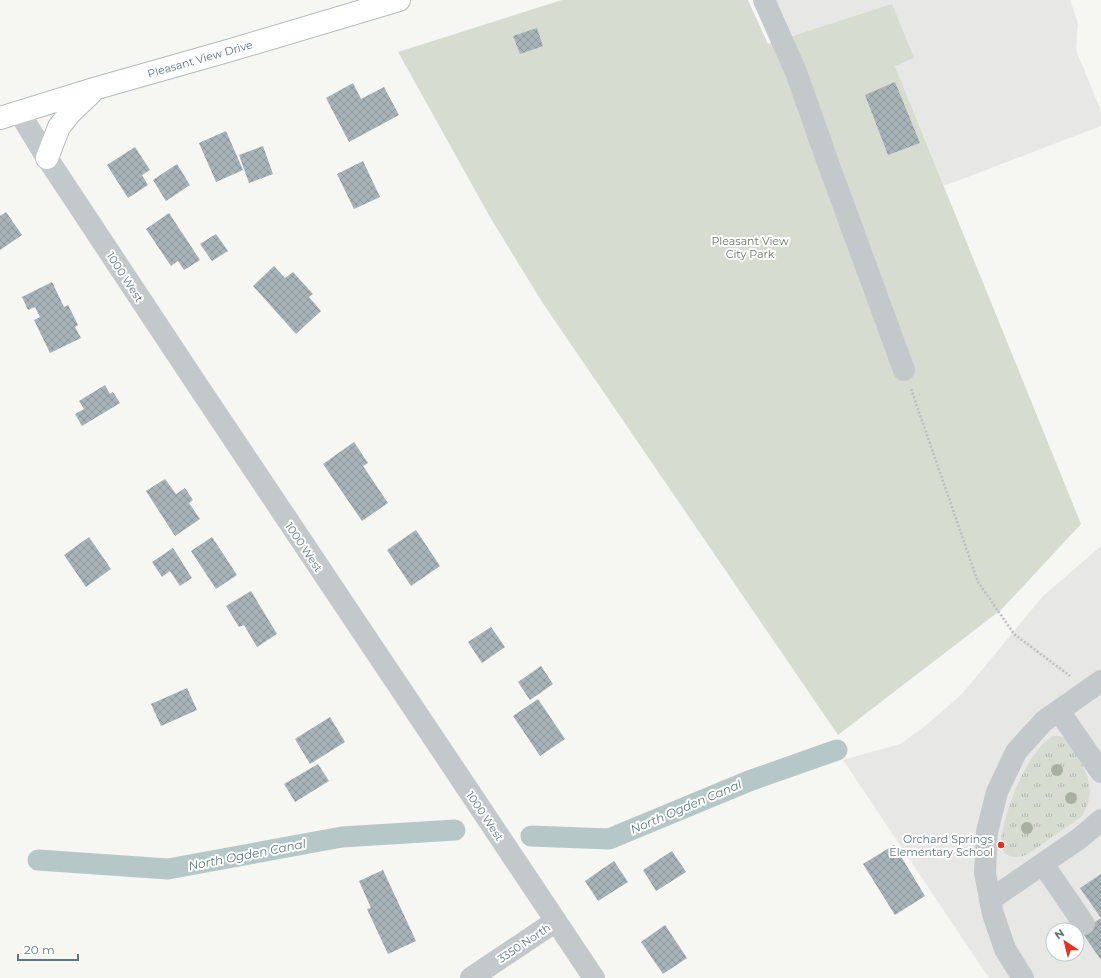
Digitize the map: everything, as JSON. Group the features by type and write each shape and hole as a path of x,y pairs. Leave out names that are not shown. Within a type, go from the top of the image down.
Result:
{"main road":[{"name":"Pleasant View Drive","path":"10,115 96,88 399,0"},
{"path":"47,158 59,127 70,113 96,88"}],"street":[{"path":"764,0 796,72 904,370"},
{"name":"1000 West","path":"10,115 47,158 334,591 594,978"},
{"path":"1023,978 1005,949 993,914 985,873 987,832 997,792 1016,752 1044,721 1101,681"},
{"path":"1059,711 1101,772"},
{"path":"990,900 1080,838 1101,820"},
{"path":"1043,864 1083,922"},
{"name":"3350 North","path":"471,978 556,921"}],"path":[{"path":"904,370 978,582 1014,634 1070,676"}],"shaded area":[{"path":"775,0 1070,0 1078,23 1076,50 1101,111 1101,126 944,186 895,66 790,37"},
{"name":"Orchard Springs Elementary School","path":"1101,546 1101,978 989,978 843,760 900,744 925,726 961,695 1043,596"}],"green space":[{"name":"Pleasant View City Park","path":"562,0 748,0 768,44 892,4 914,58 895,66 1081,524 1002,609 838,735 542,302 490,217 398,52"},
{"path":"1053,736 1065,738 1083,767 1089,786 1087,806 1081,817 1028,854 1020,857 1012,857 1005,853 1001,845 1006,816 1022,774 1036,752"}],"building":[{"path":"537,28 543,46 520,54 513,36"},
{"path":"895,82 920,143 888,155 865,95"},
{"path":"353,83 361,99 384,87 399,115 349,142 326,98"},
{"path":"226,131 243,170 216,182 199,143"},
{"path":"263,146 273,174 249,183 239,155"},
{"path":"135,147 150,170 142,175 148,185 128,198 107,165"},
{"path":"363,161 380,197 354,209 337,174"},
{"path":"177,164 190,185 166,201 153,180"},
{"path":"6,212 22,235 0,250 0,216"},
{"path":"169,213 200,260 184,270 178,261 171,266 146,229"},
{"path":"216,234 228,251 212,261 200,244"},
{"path":"274,266 285,278 293,272 313,294 309,297 321,311 296,334 253,286"},
{"path":"52,282 64,307 68,305 78,325 75,327 81,338 50,353 34,320 40,317 35,307 28,310 22,297"},
{"path":"105,385 110,394 113,392 120,403 82,426 75,414 84,409 79,401"},
{"path":"354,442 368,463 363,466 388,503 362,521 323,464"},
{"path":"165,479 176,494 185,488 193,500 189,503 200,519 175,536 146,491"},
{"path":"416,530 440,566 411,586 387,550"},
{"path":"89,537 111,569 86,587 64,555"},
{"path":"212,537 237,575 216,589 191,551"},
{"path":"173,548 192,578 180,586 170,571 162,577 152,562"},
{"path":"251,591 277,634 257,647 244,625 239,627 226,606"},
{"path":"491,627 505,647 482,663 468,642"},
{"path":"541,666 553,684 530,700 518,682"},
{"path":"187,688 197,710 161,726 151,704"},
{"path":"538,699 565,739 540,756 513,716"},
{"path":"330,717 345,742 310,764 295,739"},
{"path":"318,764 329,781 295,802 284,784"},
{"path":"894,845 925,896 895,915 863,864"},
{"path":"672,851 686,872 656,891 643,870"},
{"path":"614,861 628,882 598,901 585,881"},
{"path":"383,870 416,941 388,954 367,909 371,908 359,881"},
{"path":"1101,874 1101,918 1080,888"},
{"path":"1101,918 1101,960 1085,937 1085,928"},
{"path":"665,925 687,958 663,974 641,942"}],"waterway":[{"name":"North Ogden Canal","path":"531,836 609,839 749,781 837,750"},
{"name":"North Ogden Canal","path":"38,860 168,869 342,837 455,830"}],"place":[{"name":"Orchard Springs Elementary School","path":"1001,845"}]}
